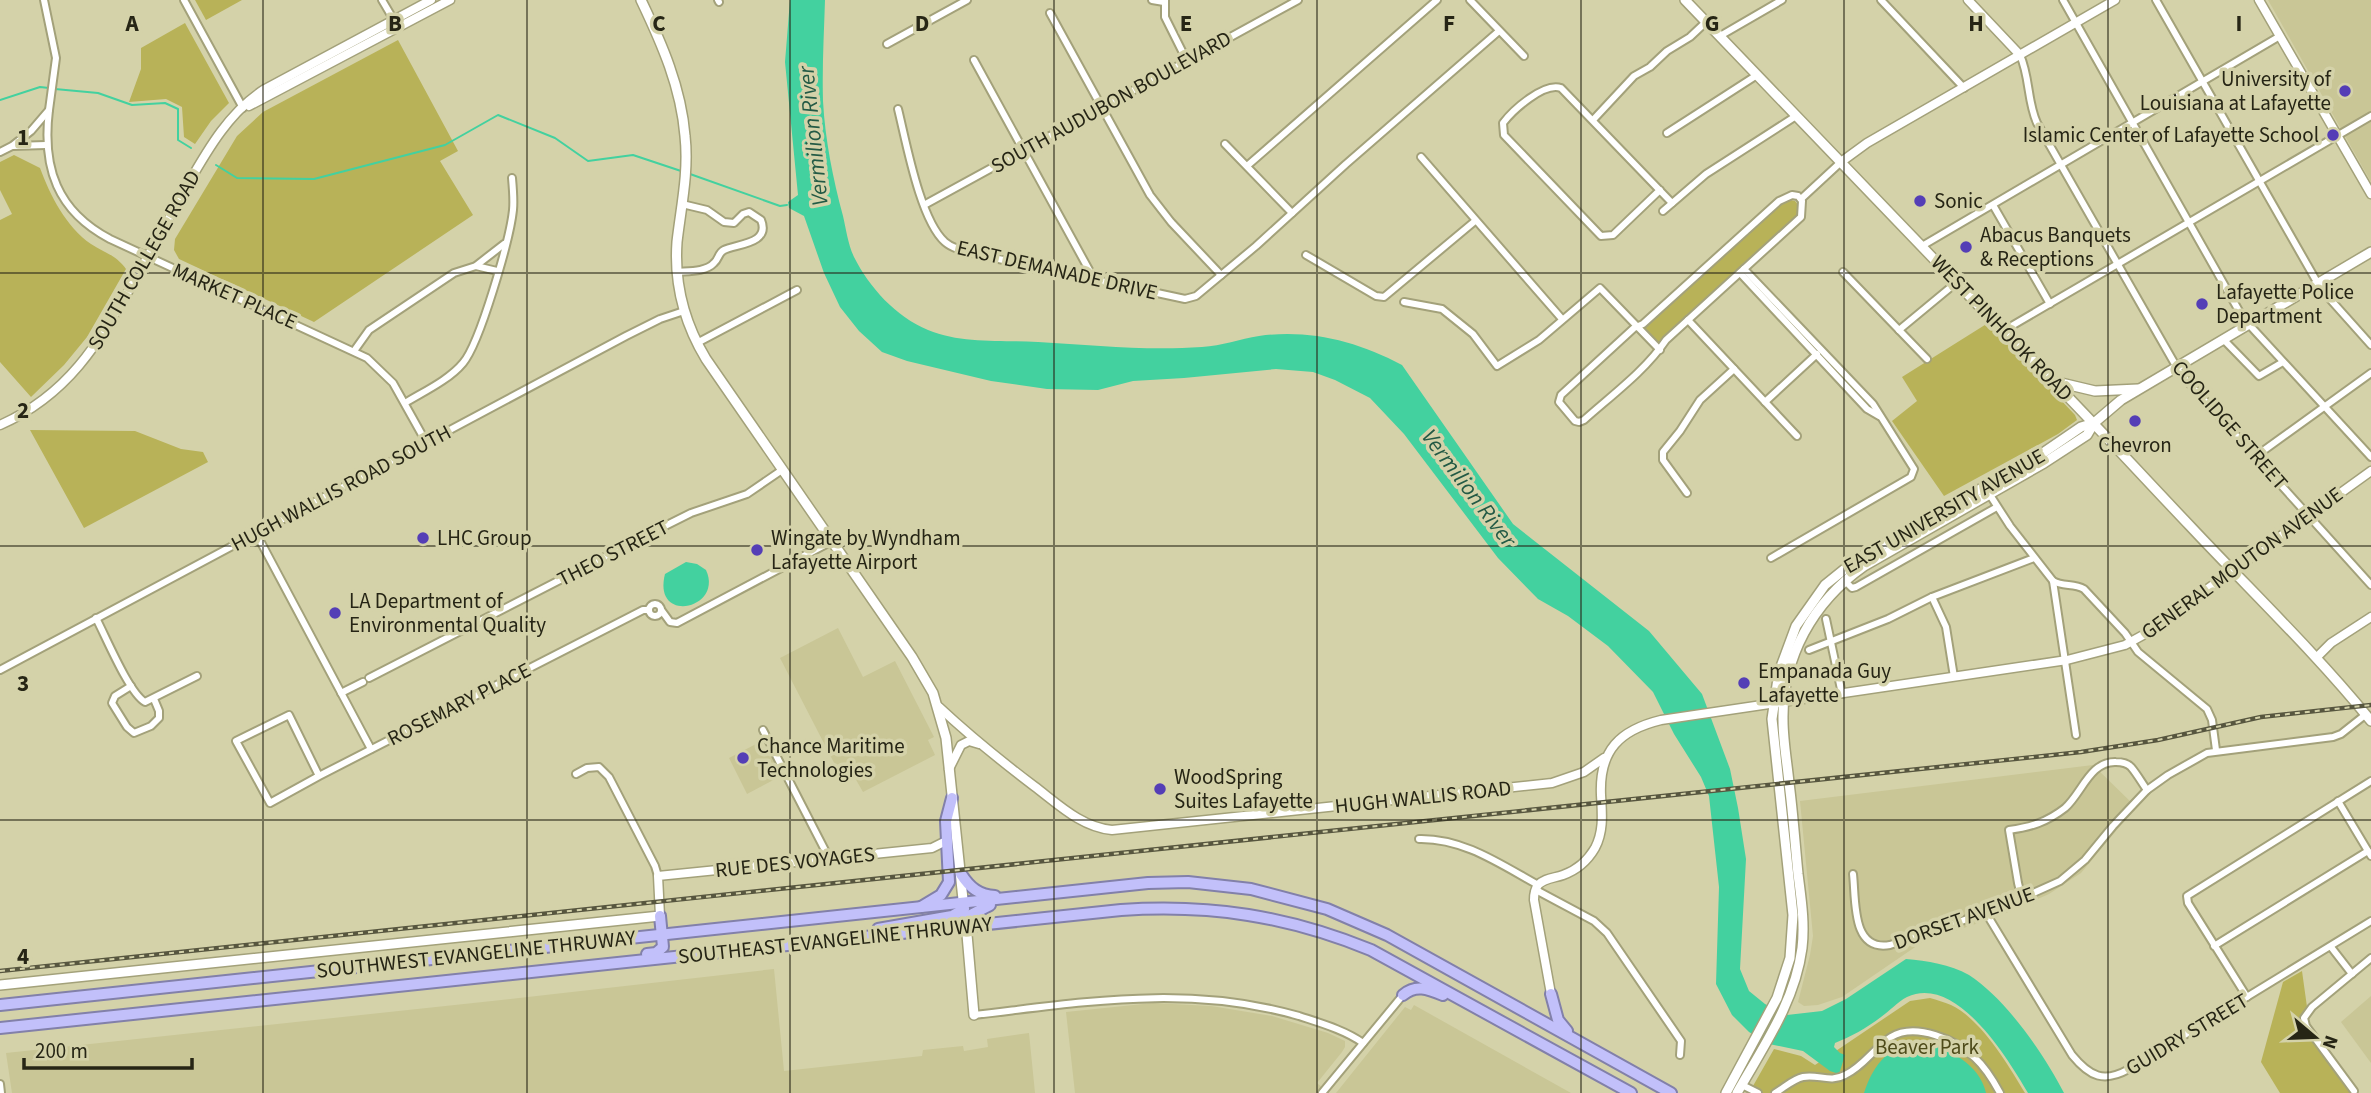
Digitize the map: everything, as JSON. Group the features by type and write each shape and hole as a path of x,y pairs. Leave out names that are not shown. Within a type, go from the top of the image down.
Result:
{"highway":[{"path":"918,908 941,895 949,882 946,821 952,798"},
{"path":"961,874 976,892 990,896 1037,895"},
{"name":"SOUTHWEST EVANGELINE THRUWAY","path":"0,1007 32,1001 918,908 965,914 1006,899 1168,882 1251,889 1305,902 1352,919 1387,935 1586,1045"},
{"name":"SOUTHEAST EVANGELINE THRUWAY","path":"0,1028 838,939 965,914 1186,908 1235,912 1281,920 1332,934 1371,950 1631,1093"},
{"path":"838,939 902,924 965,914"},
{"path":"635,961 661,949 664,943 660,916"},
{"path":"638,937 656,926 660,916"},
{"path":"1403,995 1425,963 1448,970"},
{"path":"1434,984 1431,979 1433,972 1448,970"},
{"path":"1403,995 1413,989 1423,988 1476,1007"},
{"path":"1529,1014 1541,1015 1548,1011 1551,994"},
{"path":"1551,994 1558,1020 1565,1030 1586,1045 1671,1093"}],"main road":[{"path":"641,0 675,80 685,135 685,183 677,243 677,272 684,310 696,343 921,670 939,707 946,738 974,1015"},
{"name":"WEST PINHOOK ROAD","path":"1685,0 2003,331 2055,381 2317,657 2368,718"},
{"name":"EAST UNIVERSITY AVENUE","path":"1726,1093 1783,1011 1794,985 1802,946 1779,704 1779,671 1796,626 1814,599 1838,573 1856,559 2087,435 2094,423 2138,389 2371,252"},
{"path":"2055,381 2095,391 2138,389"},
{"name":"EAST UNIVERSITY AVENUE","path":"1779,704 1803,634 1823,603 1864,566 1987,490"},
{"path":"1838,573 1845,581"},
{"name":"EAST UNIVERSITY AVENUE","path":"1740,1089 1784,982 1793,934 1795,884"},
{"path":"0,985 660,916"}],"street":[{"name":"MARKET PLACE","path":"44,0 56,71 46,145 54,181 76,215 96,232 367,358 387,375 426,442"},
{"path":"184,0 243,108"},
{"path":"382,0 396,23"},
{"name":"SOUTH COLLEGE ROAD","path":"396,23 431,0"},
{"name":"SOUTH COLLEGE ROAD","path":"0,425 41,401 83,363 109,326 211,145 243,108 265,89 396,23 450,0"},
{"path":"887,44 967,0"},
{"path":"1152,0 1165,1 1167,23 1187,61"},
{"name":"SOUTH AUDUBON BOULEVARD","path":"924,205 1298,0"},
{"path":"1247,166 1437,0"},
{"path":"1470,0 1524,56"},
{"path":"1476,6 1483,0"},
{"path":"1720,36 1782,0"},
{"path":"1881,0 1964,88"},
{"name":"COOLIDGE STREET","path":"1968,0 2020,55 2028,79 2031,110 2176,366 2371,585"},
{"path":"2063,0 2248,324 2371,457"},
{"path":"1801,199 1841,162 1867,143 2115,0"},
{"path":"2156,0 2323,292 2371,345"},
{"path":"2259,0 2371,194"},
{"path":"1050,13 1157,206 1221,275"},
{"path":"1592,120 1634,76 1690,37 1707,21"},
{"name":"EAST DEMANADE DRIVE","path":"898,109 924,205 940,237 950,246 980,255 1185,299 1196,296 1221,275 1499,31"},
{"path":"1922,246 2280,36"},
{"path":"974,60 1094,279"},
{"path":"1667,133 1757,75"},
{"path":"1660,190 1613,235 1601,236 1504,135 1502,127 1506,119 1531,97 1554,86 1561,88 1660,190 1672,203"},
{"path":"0,152 31,131 50,108"},
{"path":"1663,211 1706,174 1796,116"},
{"path":"2003,331 2371,116"},
{"path":"1225,144 1292,213"},
{"path":"12,146 46,145"},
{"path":"1421,157 1562,319"},
{"path":"405,402 452,373 463,363 482,324 513,211 512,178"},
{"path":"1792,195 1801,199 1801,217 1742,271 1584,420 1577,422 1559,402 1561,395 1779,201 1792,195"},
{"path":"677,272 709,267 724,250 746,245 763,229 761,220 750,212 743,214 734,223 728,223 707,210 682,204"},
{"path":"1993,205 2050,304"},
{"path":"1306,255 1376,296 1384,297 1475,221"},
{"path":"354,351 369,330 454,273 484,262 505,242"},
{"path":"476,266 497,271"},
{"path":"1742,271 1818,353 1873,404 1913,466 1913,475 1771,558"},
{"path":"1843,272 1927,359"},
{"path":"1899,330 1956,282"},
{"path":"1404,302 1441,309 1473,334 1497,366 1539,340 1600,288 1660,349"},
{"path":"696,343 797,290"},
{"name":"HUGH WALLIS ROAD SOUTH","path":"0,670 642,328 684,310"},
{"path":"1688,320 1797,436"},
{"path":"2223,339 2259,376 2283,362"},
{"path":"1765,402 1818,353"},
{"path":"1687,493 1663,460 1663,452 1681,431 1700,400 1734,369"},
{"path":"2256,456 2371,373"},
{"name":"THEO STREET","path":"341,693 691,513 747,494 782,470"},
{"name":"GENERAL MOUTON AVENUE","path":"1606,756 1617,741 1631,730 1661,720 2065,660 2101,653 2131,642 2371,471"},
{"path":"1987,490 2053,581 2060,585 2075,585 2084,589 2125,633 2138,652 2207,709 2212,720 2216,750"},
{"path":"1845,581 1852,588 1856,587 1997,507"},
{"path":"256,533 371,749"},
{"name":"ROSEMARY PLACE","path":"318,776 289,715 236,741 270,803 643,610 649,610 656,616 662,611 670,622 677,623 832,541"},
{"path":"1809,650 1888,619 1932,597 2035,558"},
{"path":"2053,581 2076,735"},
{"path":"1932,597 1946,627 1954,677"},
{"path":"2317,657 2331,643 2371,617"},
{"path":"96,618 131,686 145,702 197,676"},
{"path":"1826,620 1842,694"},
{"path":"131,686 115,696 112,703 134,733 151,726 159,718 154,699"},
{"name":"HUGH WALLIS ROAD","path":"939,707 980,745 1077,818 1112,830 1552,783 1583,773 1606,756"},
{"name":"DORSET AVENUE","path":"1853,874 1861,934 1875,945 1889,945 1986,913 2060,881 2078,868 2147,790 2197,758 2216,750 2333,737 2368,718"},
{"path":"763,730 829,858"},
{"path":"949,769 961,745 969,741 980,745"},
{"path":"1551,994 1534,900 1537,887 1544,880 1572,871 1593,851 1602,825 1600,782 1606,756"},
{"path":"2022,899 2009,830 2036,825 2052,818 2073,800 2094,771 2105,763 2128,764 2147,790"},
{"path":"576,775 587,768 599,767 610,777 658,876 660,916"},
{"path":"1583,773 1594,775 1600,782"},
{"path":"2247,997 2214,946 2187,897 2189,893 2371,781"},
{"path":"2214,946 2370,854 2338,801"},
{"path":"1419,839 1440,840 1470,849 1594,921 1607,933 1681,1041 1680,1055"},
{"path":"932,848 946,841"},
{"path":"932,848 947,855"},
{"name":"RUE DES VOYAGES","path":"658,876 932,848"},
{"name":"GUIDRY STREET","path":"1986,913 2072,1055 2085,1068 2105,1077 2118,1075 2371,921"},
{"path":"2331,947 2352,974"},
{"path":"2354,1091 2306,1026 2305,1015 2371,958"},
{"path":"1322,1093 1403,995"},
{"path":"974,1015 1149,997 1210,999 1282,1012 1333,1028 1363,1043"},
{"path":"1775,1093 1801,1077 1830,1080 1844,1076 1865,1062 1889,1038 1912,1031 1938,1037 1967,1051 1983,1066 2000,1093"},
{"path":"0,1084 1,1093"},
{"path":"1740,1089 1758,1093"}],"shaded area":[{"name":"University of Louisiana at Lafayette","path":"2268,0 2371,0 2371,182"},
{"path":"838,628 863,677 895,661 934,737 928,740 935,755 863,792 855,778 845,784 780,658"},
{"path":"758,743 771,753 783,775 747,794 729,758"},
{"path":"2093,765 2136,807 2081,873 2049,894 1997,917 1924,941 1842,997 1818,1005 1804,1006 1798,1002 1813,936 1800,801"},
{"path":"774,969 784,1071 922,1056 923,1050 963,1046 964,1051 988,1047 987,1039 1029,1033 1035,1093 12,1093 6,1053 492,1001"},
{"path":"2371,996 2371,1063 2341,1022"},
{"path":"1153,1003 1211,1006 1272,1016 1345,1041 1342,1052 1317,1083 1329,1093 1075,1093 1066,1012"},
{"path":"1414,1005 1571,1093 1336,1093 1405,1007 1411,1010"}],"green space":[{"path":"195,0 242,0 206,20"},
{"path":"185,23 229,103 211,121 195,144 184,137 182,107 166,99 129,102 141,69 141,48"},
{"path":"398,40 458,151 440,161 473,215 314,322 179,259 174,250 175,239 237,136 263,112"},
{"path":"14,155 40,168 54,199 74,229 91,244 114,257 126,269 87,337 64,365 31,397 0,362 0,220 12,214 0,190 0,162"},
{"path":"1787,199 1795,201 1799,208 1794,220 1659,343 1644,327"},
{"path":"1988,323 2077,420 2058,434 1944,496 1892,421 1917,401 1902,377"},
{"path":"30,430 135,431 181,449 203,452 208,462 84,528"},
{"path":"2302,971 2307,1007 2302,1013 2303,1027 2351,1093 2280,1093 2261,1062 2283,982"},
{"name":"Beaver Park","path":"1930,998 1951,1005 1973,1021 1993,1044 2025,1093 1749,1093 1774,1049 1801,1056 1815,1065 1910,1001"}],"water":[{"name":"Vermilion River","path":"790,0 825,0 823,101 836,188 854,257 867,279 894,309 928,330 954,338 1181,348 1217,345 1259,336 1296,334 1350,343 1402,365 1513,524 1649,631 1702,694 1730,769 1738,808 1746,859 1740,969 1749,991 1765,1004 1787,1015 1822,1011 1846,999 1906,959 1954,968 1969,975 1997,998 2035,1045 2064,1093 2028,1093 2008,1060 1979,1024 1962,1008 1944,998 1926,993 1907,997 1870,1025 1835,1043 1834,1047 1845,1055 1839,1074 1830,1071 1803,1051 1769,1044 1749,1032 1732,1015 1716,984 1719,887 1709,796 1653,692 1608,646 1568,616 1538,599 1498,558 1404,434 1370,398 1313,372 1276,369 1133,381 1098,390 1047,389 991,381 907,361 882,352 859,331 840,307 824,273 804,216 789,208 788,202 798,195 785,62"},
{"path":"686,562 697,564 706,570 709,583 698,602 687,606 668,600 664,590 665,574"},
{"path":"1922,1041 1952,1053 1970,1065 1977,1073 1986,1093 1864,1093 1872,1073 1885,1057 1901,1046"}],"waterway":[{"path":"0,100 40,87 49,88"},
{"path":"55,89 98,93 132,105 165,103 178,109 178,140 191,148"},
{"path":"216,165 237,178 314,179 445,145 498,115 555,138 588,161 633,155 681,171"},
{"path":"690,174 780,206 787,205"}],"railway":[{"path":"0,971 2081,752 2158,740 2261,717 2371,705"}],"place":[{"name":"University of Louisiana at Lafayette","path":"2345,91"},
{"name":"Islamic Center of Lafayette School","path":"2333,135"},
{"name":"Sonic","path":"1920,201"},
{"name":"Abacus Banquets & Receptions","path":"1966,247"},
{"name":"Lafayette Police Department","path":"2202,304"},
{"name":"Chevron","path":"2135,421"},
{"name":"LHC Group","path":"423,538"},
{"name":"Wingate by Wyndham Lafayette Airport","path":"757,550"},
{"name":"LA Department of Environmental Quality","path":"335,613"},
{"name":"Empanada Guy Lafayette","path":"1744,683"},
{"name":"Chance Maritime Technologies","path":"743,758"},
{"name":"WoodSpring Suites Lafayette","path":"1160,789"}]}
